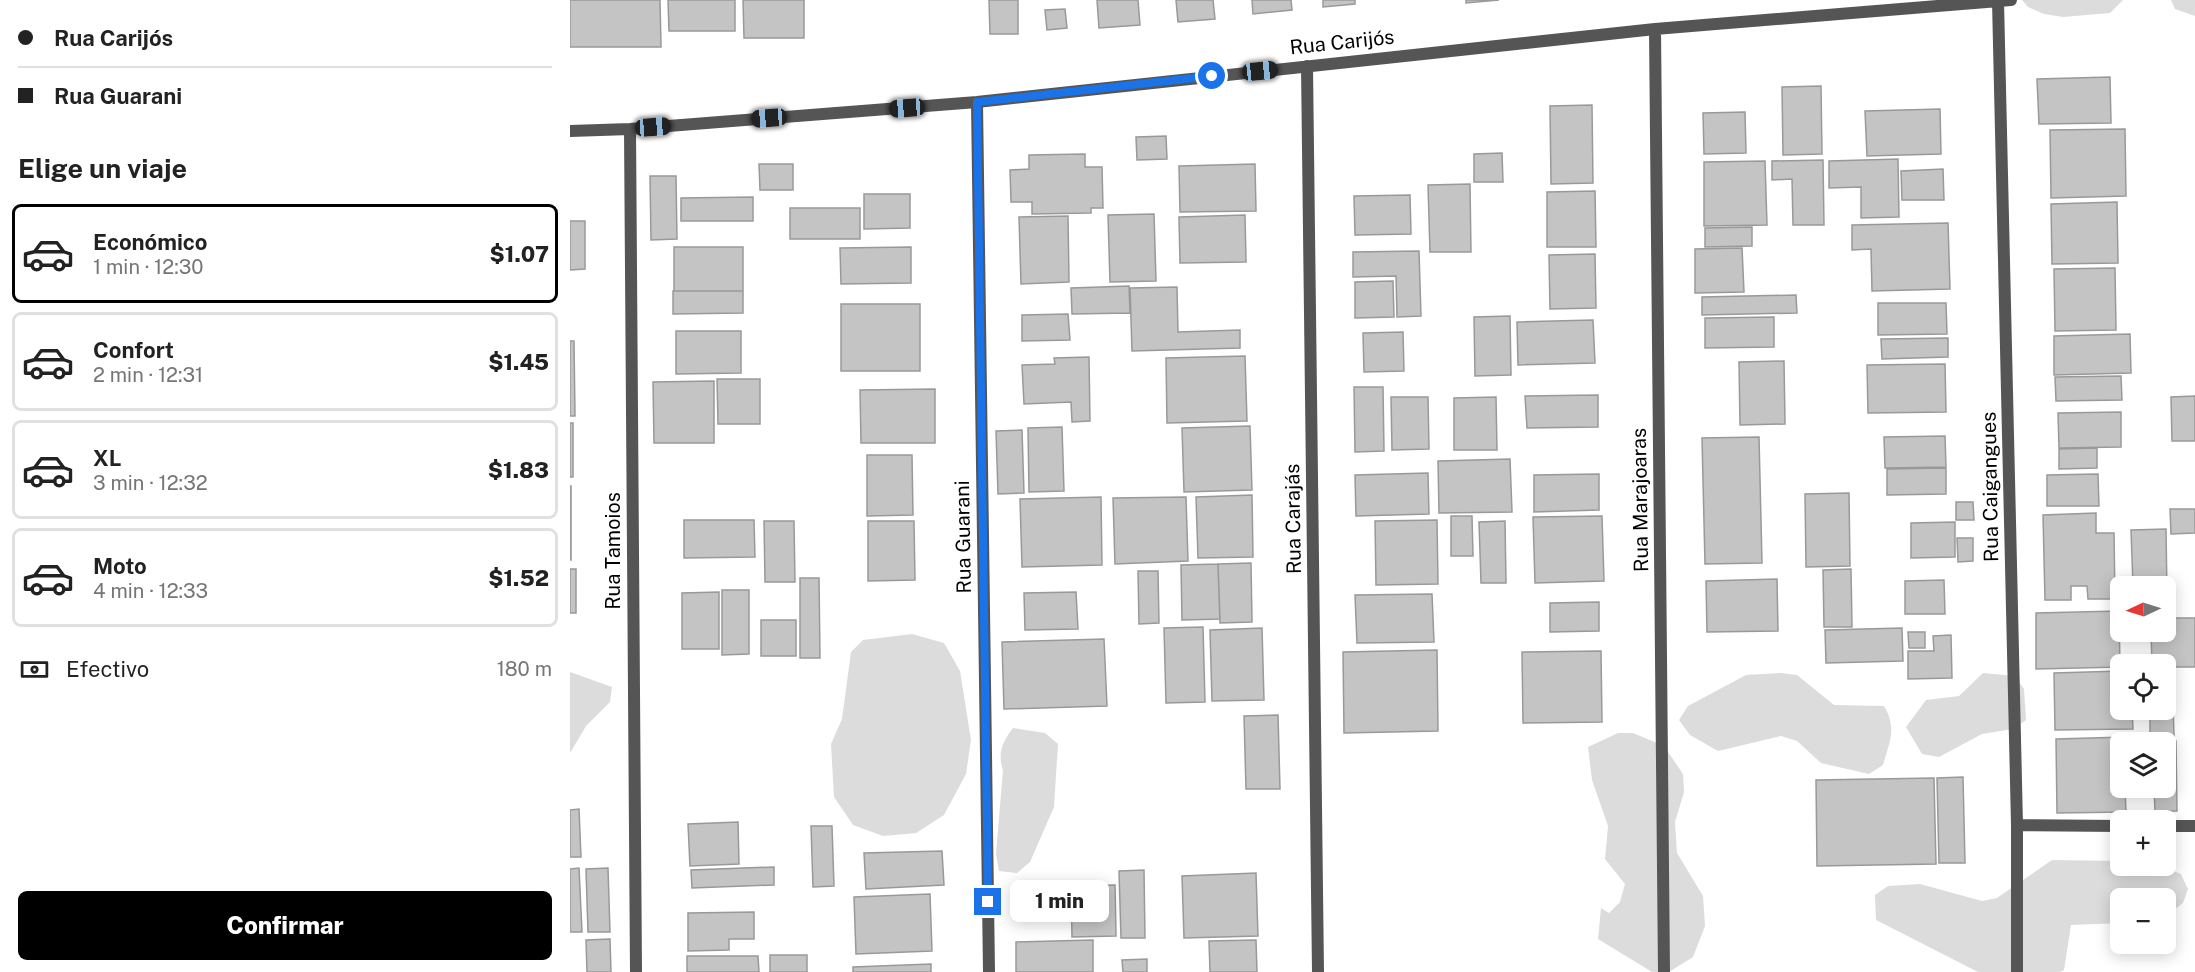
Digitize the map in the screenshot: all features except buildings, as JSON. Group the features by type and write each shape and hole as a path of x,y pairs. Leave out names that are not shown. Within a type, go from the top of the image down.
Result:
{"street":[{"name":"Rua Carijós","path":"570,131 630,129 977,102 1655,29 2004,1"},
{"name":"Rua Caigangues","path":"2004,1 2017,825 2017,972"},
{"name":"Rua Marajoaras","path":"1655,29 1664,972"},
{"name":"Rua Carajás","path":"1307,66 1318,972"},
{"name":"Rua Guarani","path":"977,102 989,972"},
{"name":"Rua Tamoios","path":"630,129 636,972"},
{"path":"2017,825 2110,826"},
{"path":"2176,826 2195,826"}],"shaded area":[{"path":"2022,0 2123,0 2110,13 2063,17 2044,14 2028,7"},
{"path":"2171,0 2195,0 2195,16 2175,9"},
{"path":"912,634 944,643 960,671 971,740 966,774 944,815 916,833 883,836 853,825 834,797 831,744 842,719 851,652 863,640"},
{"path":"570,672 612,687 610,702 586,726 570,753"},
{"path":"1781,673 1797,675 1834,705 1884,706 1890,721 1891,735 1883,765 1869,774 1821,763 1797,741 1781,736 1718,751 1690,735 1679,720 1688,706 1746,675"},
{"path":"1983,673 2015,676 2024,689 2026,720 2013,729 1982,734 1939,757 1922,754 1906,727 1926,700 1959,696"},
{"path":"1013,728 1045,733 1058,744 1054,807 1030,862 1017,873 999,871 996,854 1003,770 1001,753 1006,738"},
{"path":"1618,733 1633,733 1664,746 1683,774 1684,792 1675,822 1677,853 1703,896 1705,926 1693,957 1669,972 1652,972 1598,939 1601,908 1609,913 1620,902 1625,884 1605,859 1608,826 1592,780 1588,747"},
{"path":"2052,860 2110,861 2110,876 2176,876 2176,872 2181,874 2188,889 2183,903 2176,908 2176,888 2110,888 2110,923 2071,925 2064,970 2060,972 1978,972 1876,920 1875,895 1888,886 1920,884 1982,901 1997,898"}],"route":[{"path":"988,902 977,102 1212,76"}]}
